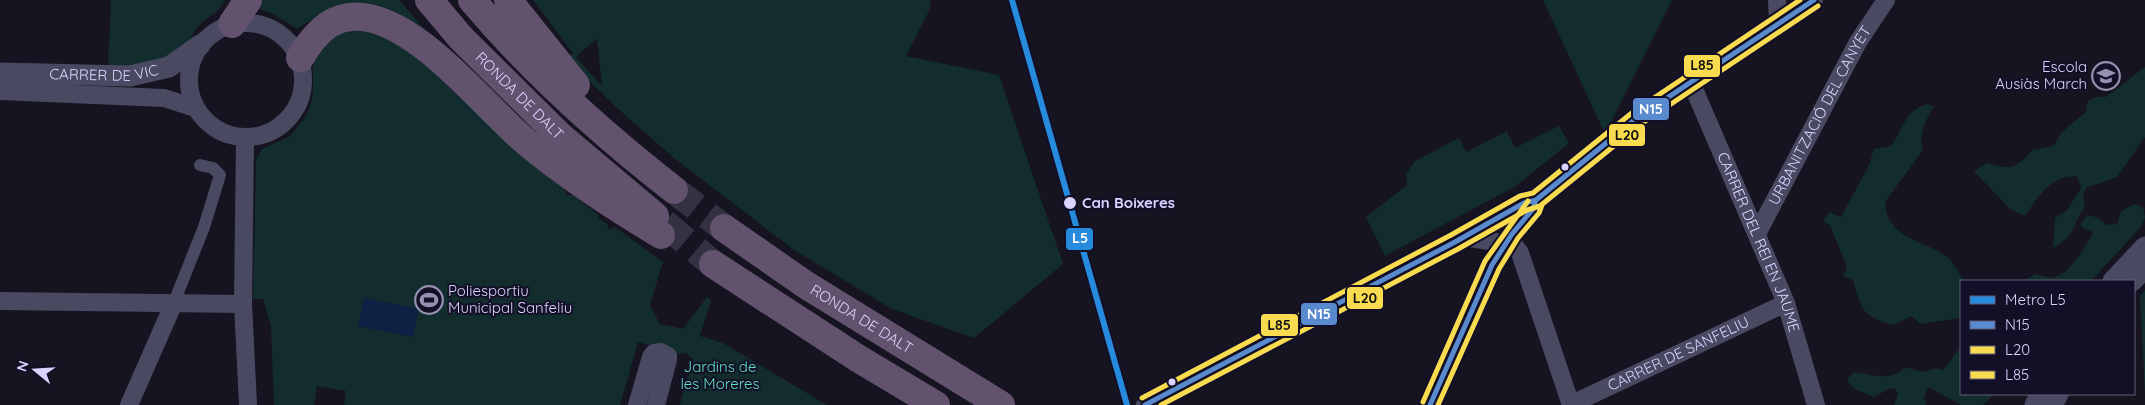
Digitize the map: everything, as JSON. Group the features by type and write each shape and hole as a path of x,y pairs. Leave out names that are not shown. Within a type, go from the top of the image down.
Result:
{"highway":[{"path":"232,24 248,0"},
{"name":"RONDA DE DALT","path":"300,58 311,39 332,21 352,16 384,22 419,42 526,142 614,207 662,229 560,136 461,38 429,0"},
{"path":"472,0 580,110 674,190"},
{"path":"508,0 626,149"},
{"name":"RONDA DE DALT","path":"724,228 806,285 1000,405"},
{"path":"717,268 936,405"}],"street":[{"path":"1777,0 1778,24"},
{"path":"1145,405 1464,237 1524,203 1536,200 1637,118 1814,0"},
{"name":"URBANITZACIÓ DEL CANYET","path":"1758,232 1858,42 1886,0"},
{"path":"255,23 271,27 286,37 300,58 303,81 300,98 292,113 282,124 268,133 245,139 220,132 206,122 195,108 189,93 188,76 192,60 200,45 213,34 232,24 255,23"},
{"name":"CARRER DE VIC","path":"0,73 130,76 169,67 200,45"},
{"name":"CARRER DEL REI EN JAUME","path":"1691,82 1758,232 1786,303 1816,405"},
{"name":"CARRER DE VIC","path":"0,91 164,98 195,108"},
{"path":"245,139 243,304 248,405"},
{"path":"130,405 204,227 220,175 213,168 200,165"},
{"path":"1430,405 1492,265 1533,209 1536,200"},
{"path":"1464,237 1514,246 1520,253 1571,405"},
{"path":"2114,280 2145,247"},
{"path":"2133,280 2145,268"},
{"path":"0,301 173,305 243,304"},
{"name":"CARRER DE SANFELIU","path":"1571,405 1786,303"},
{"path":"637,405 651,358 654,353 662,352 668,356 668,360 656,405"}],"green space":[{"path":"111,0 225,0 215,13 198,27 185,47 177,54 158,61 108,68"},
{"path":"258,0 399,0 456,65 365,5 332,7 297,29 273,14 257,8"},
{"path":"533,0 931,0 929,11 906,56 999,75 1063,264 974,338 892,309 794,250 674,158 618,109 567,59 573,53","holes":["597,39 602,86 576,57"]},
{"path":"1543,0 1672,0 1605,134"},
{"name":"Jardins de les Moreres","path":"346,26 395,37 552,172 549,178 565,187 566,195 573,195 599,215 598,218 607,224 609,230 615,227 663,262 650,305 660,324 683,329 707,297 711,301 700,336 723,343 827,405 680,405 693,359 685,353 672,353 656,345 652,344 651,346 638,342 620,405 344,405 346,391 317,386 314,405 274,405 271,326 263,299 253,299 256,160 262,149 290,136 304,119 310,107 313,93 313,66 316,52"},
{"path":"2145,67 2145,137 2117,177 2086,188 2083,197 2085,207 2071,234 2053,248 2055,218 2067,210 2081,188 2077,177 2060,179 2053,183 2034,202 2025,216 2010,209 1974,171 1987,163 2002,167 2012,166 2022,161 2032,150 2053,146 2062,132 2086,112 2087,104 2091,99 2106,97"},
{"path":"1927,104 1934,106 1922,133 1923,150 1885,202 1887,214 1892,224 1899,231 1937,250 1946,256 1956,268 1963,280 1960,280 1960,318 1920,324 1912,316 1893,325 1875,319 1865,311 1861,305 1853,280 1843,276 1847,267 1830,225 1823,222 1829,212 1841,217 1869,165 1874,149 1891,146 1905,121 1919,107"},
{"path":"1559,126 1569,143 1516,186 1385,256 1366,217 1407,185 1406,174 1415,161 1459,138 1466,152 1507,131 1515,148"},
{"path":"2135,204 2143,207 2145,218 2139,229 2092,280 2024,280 2036,274 2052,278 2067,270 2075,261 2093,232 2083,228 2080,224 2088,215 2099,218 2107,225 2117,224 2121,211"},
{"path":"2145,290 2145,396 2140,296"},
{"path":"1960,349 1960,395 1993,395 1983,405 1961,405 1930,388 1927,389 1924,398 1926,405 1894,405 1898,394 1895,389 1890,388 1874,397 1855,389 1848,383 1848,378 1854,372 1874,376 1887,376 1900,372 1905,367 1923,372 1936,368 1943,370"}],"water":[{"path":"364,298 419,309 413,337 358,326"}],"tunnel":[{"path":"674,190 724,228"},
{"path":"664,223 713,264"}],"metro line":[{"name":"L5","path":"1012,0 1127,405"}],"transit line":[{"name":"L85","path":"1142,398 1451,235 1520,196 1533,193 1633,112 1800,0"},
{"name":"N15","path":"1145,405 1455,242 1524,203 1536,200 1637,118 1814,0"},
{"name":"L20","path":"1161,405 1458,249 1527,210 1540,206 1641,124 1818,6"},
{"name":"L85","path":"1423,402 1485,261 1528,201"},
{"name":"N15","path":"1430,405 1492,265 1512,234 1533,209 1535,203"},
{"name":"L20","path":"1438,405 1499,269 1518,238 1539,213 1542,205"}],"place":[{"name":"Escola Ausiàs March","path":"2106,76"},
{"name":"Can Boixeres","path":"1070,203"},
{"name":"Poliesportiu Municipal Sanfeliu","path":"429,300"}]}
